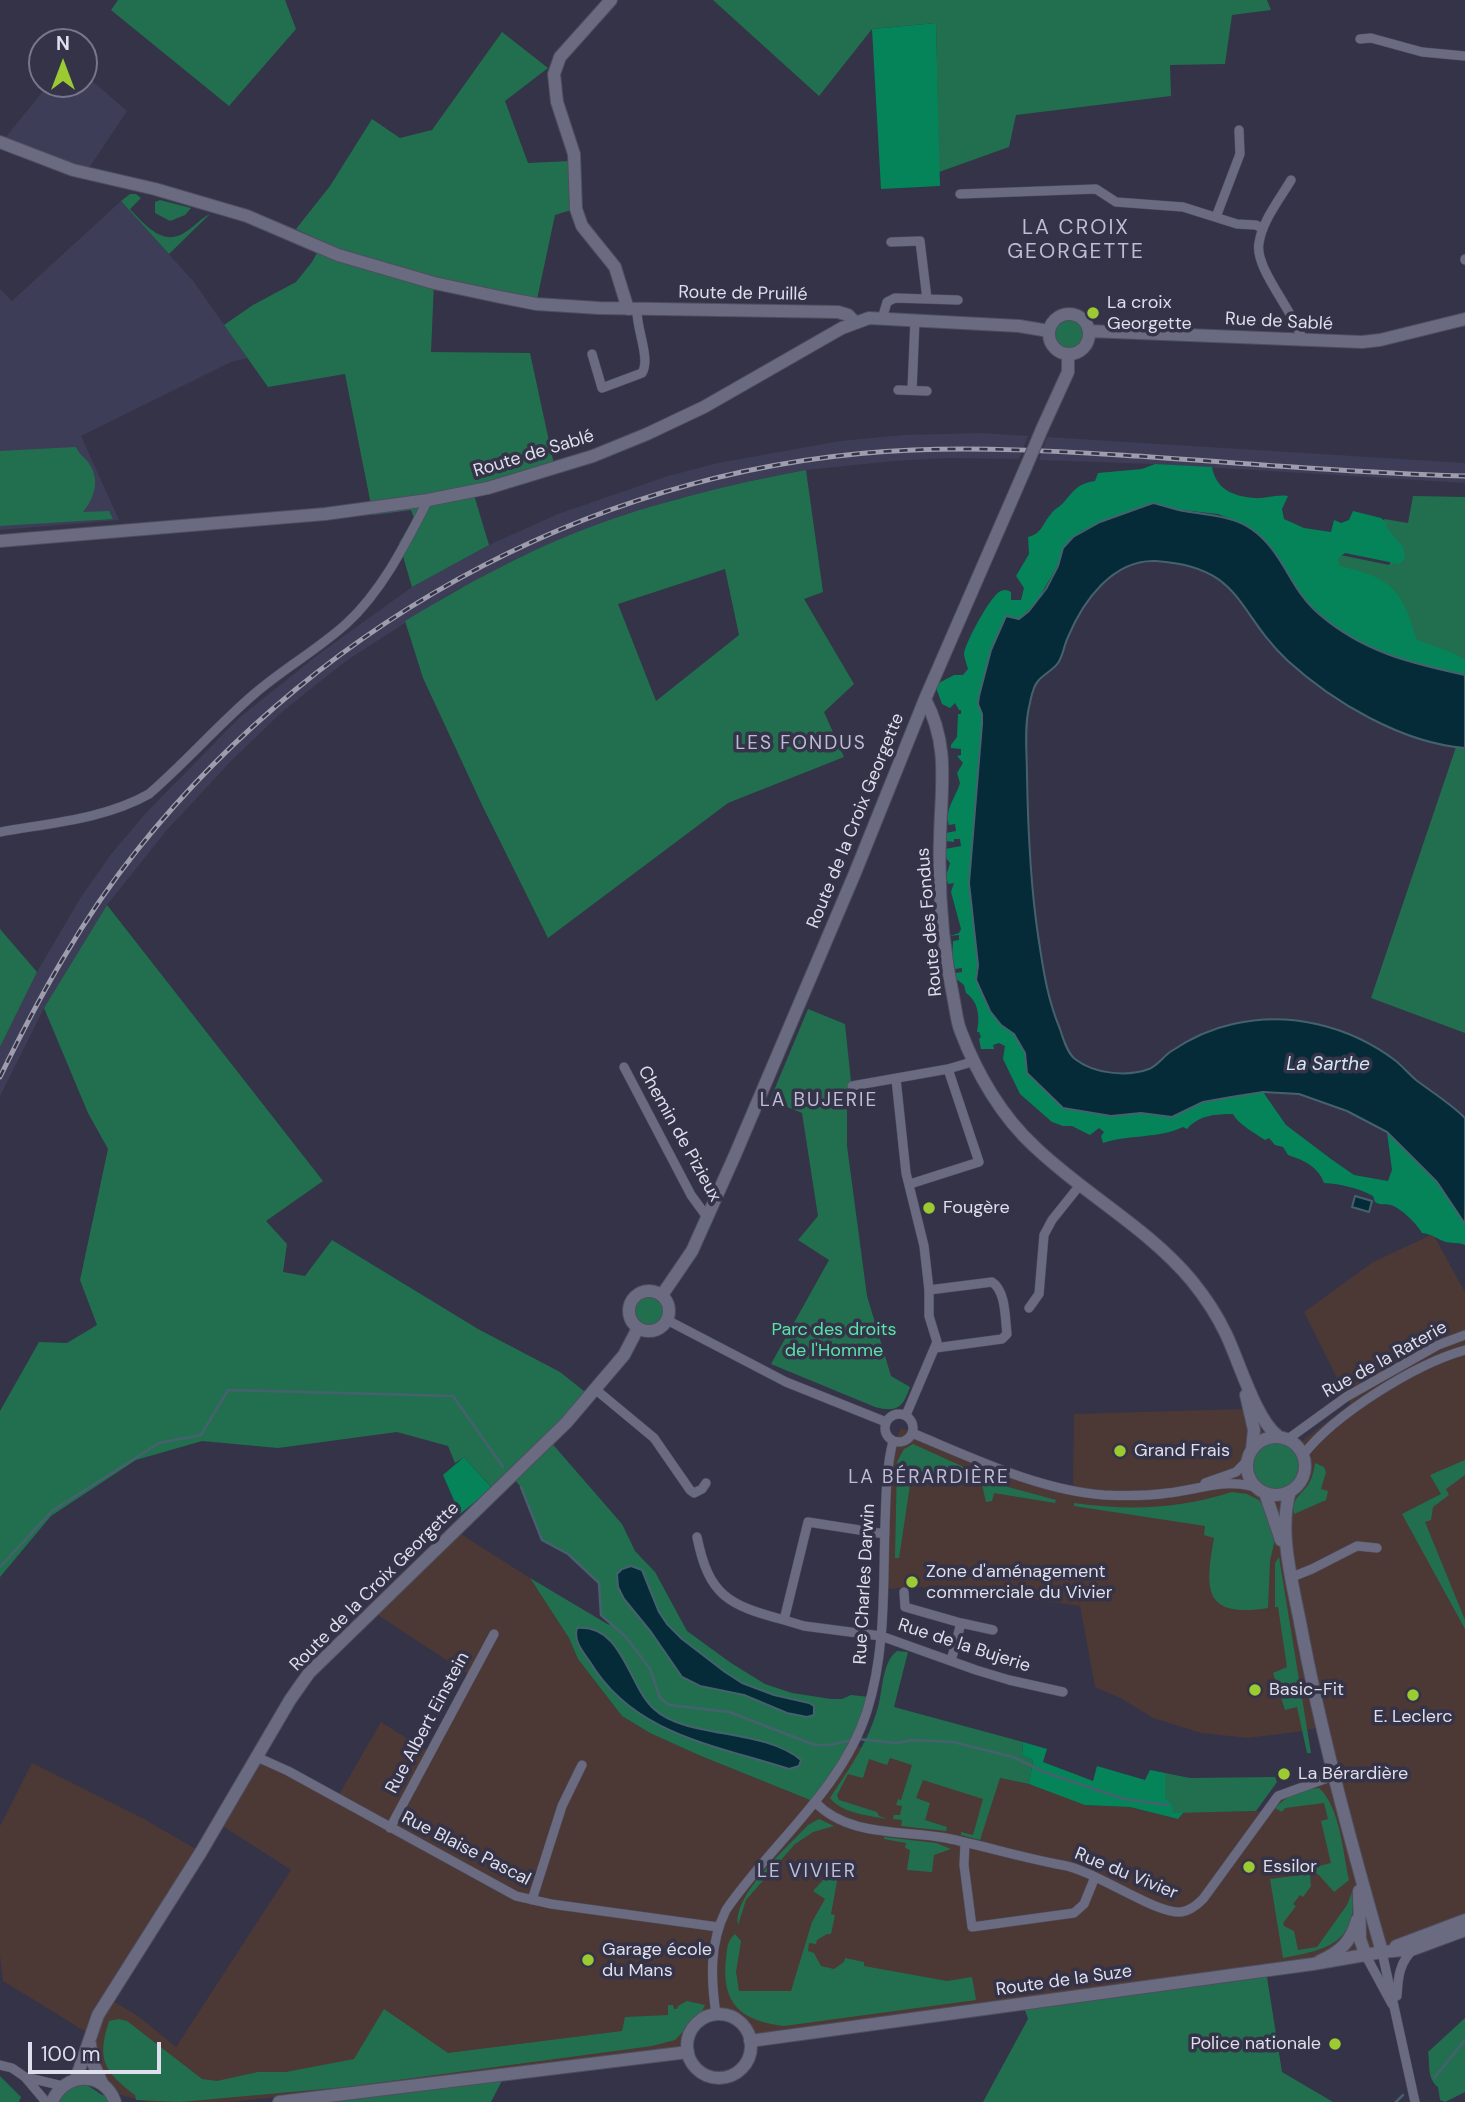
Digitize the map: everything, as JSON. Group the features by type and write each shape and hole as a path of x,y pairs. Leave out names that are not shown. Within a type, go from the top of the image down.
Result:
{"street":[{"path":"592,354 602,388 642,373 646,365 637,321 615,267 582,226 576,209 574,154 557,102 554,74 560,57 611,0"},
{"path":"1360,39 1371,38 1422,51 1465,56"},
{"path":"1216,217 1240,154 1239,130"},
{"name":"Route de Pruillé","path":"0,142 73,170 155,189 238,213 338,255 434,283 536,304 633,309 838,312 848,315 855,322"},
{"path":"1291,180 1263,229 1258,244 1259,262 1287,306 1303,341"},
{"path":"961,194 1089,188 1101,191 1116,202 1183,207 1263,229"},
{"path":"891,242 920,242 927,299"},
{"path":"882,318 884,306 890,300 958,300"},
{"path":"1066,314 1078,316 1089,331 1084,347 1068,354 1062,353 1052,344 1049,331 1055,320 1066,314"},
{"name":"Route de Sablé","path":"0,541 326,514 428,500 529,476 593,456 647,434 704,407 855,322 882,318 1019,326 1049,331"},
{"name":"Rue de Sablé","path":"1089,331 1341,342 1380,340 1465,319"},
{"path":"912,390 915,320"},
{"name":"Route de la Croix Georgette","path":"662,1295 692,1251 785,1041 925,699 1068,372 1068,354"},
{"path":"898,390 927,391"},
{"path":"0,832 95,815 132,804 149,794 257,692 355,615 376,590 428,500"},
{"name":"Route des Fondus","path":"925,699 935,717 944,757 940,874 947,958 960,1031 989,1091 1012,1123 1034,1146 1182,1270 1209,1304 1226,1333 1265,1425 1283,1438"},
{"path":"852,1086 948,1069 975,1061"},
{"name":"Chemin de Pizieux","path":"624,1066 691,1195 707,1217"},
{"path":"910,1184 979,1162 948,1069"},
{"path":"896,1079 901,1134 924,1246 929,1316 935,1336 935,1348 906,1415"},
{"path":"1030,1308 1039,1294 1044,1235 1052,1220 1080,1185"},
{"path":"929,1290 992,1282 996,1284 1001,1295 1007,1334 1002,1339 935,1348"},
{"path":"643,1292 662,1295 669,1307 667,1320 663,1326 651,1332 638,1328 630,1317 629,1306 632,1300 643,1292"},
{"path":"667,1320 786,1382 886,1422"},
{"name":"Route de la Croix Georgette","path":"76,2079 98,2015 309,1673 566,1423 624,1355 638,1328"},
{"name":"Rue de la Raterie","path":"1283,1438 1346,1397 1438,1345 1465,1335"},
{"name":"Rue de la Raterie","path":"1441,1348 1465,1341"},
{"name":"Rue de la Raterie","path":"1303,1455 1324,1432 1354,1408 1433,1363 1465,1350"},
{"name":"Route des Fondus","path":"1238,1361 1254,1430 1249,1455"},
{"path":"595,1389 654,1438 690,1490 694,1493 699,1491 706,1483"},
{"path":"892,1415 906,1415 912,1422 912,1433 906,1440 893,1441 887,1435 886,1422 892,1415"},
{"path":"912,1433 1024,1477 1067,1490 1132,1496 1177,1492 1231,1483 1246,1484 1261,1491 1280,1494 1298,1485 1305,1464 1303,1455 1297,1445 1283,1438 1263,1439 1241,1468 1229,1475 1177,1492"},
{"name":"Rue Charles Darwin","path":"716,2015 712,1977 718,1927 734,1899 815,1802 849,1752 859,1732 870,1697 881,1636 888,1467 893,1441"},
{"path":"1249,1455 1248,1476 1261,1491 1277,1523 1333,1776 1382,1952 1415,2102"},
{"path":"1290,1491 1285,1516 1294,1591"},
{"path":"784,1620 808,1522 885,1534"},
{"name":"Rue de la Bujerie","path":"697,1537 702,1562 711,1582 726,1598 750,1611 804,1626 881,1636 1009,1680 1063,1692"},
{"path":"1292,1577 1357,1546 1377,1548"},
{"path":"904,1592 905,1608 993,1630"},
{"path":"951,1661 961,1623"},
{"name":"Rue Albert Einstein","path":"390,1828 494,1634"},
{"name":"Rue Blaise Pascal","path":"257,1757 288,1771 516,1896 718,1927"},
{"path":"532,1900 562,1806 582,1765"},
{"name":"Rue du Vivier","path":"815,1802 823,1811 856,1826 946,1838 1074,1867 1168,1910 1186,1911 1203,1899 1278,1796 1333,1776"},
{"path":"1350,1839 1360,1902 1360,1939 1366,1956 1396,2012"},
{"path":"965,1843 964,1865 972,1927 1074,1913 1084,1905 1096,1877"},
{"path":"1313,1964 1333,1955 1349,1941 1360,1902"},
{"name":"Route de la Suze","path":"750,2041 1366,1956 1465,1920"},
{"name":"Route de la Suze","path":"1382,1952 1414,1949 1465,1930"},
{"path":"1396,2012 1399,1973 1403,1962 1414,1949"},
{"path":"716,2015 737,2020 746,2029 750,2041 747,2062 736,2073 725,2077 714,2078 703,2074 694,2065 688,2052 688,2038 695,2025 716,2015"},
{"path":"90,2043 93,2063 102,2083 114,2099 129,2102"},
{"path":"279,2102 688,2052"},
{"path":"0,2066 12,2068 25,2077 46,2102"},
{"path":"25,2077 63,2085"},
{"path":"52,2102 63,2085 76,2079 88,2078 102,2083"}],"shaded area":[{"path":"98,86 127,111 89,168 48,156 5,138 38,98 98,98"},
{"path":"121,201 194,282 247,358 231,362 81,436 119,520 0,530 0,289 12,301"},
{"path":"980,433 1028,436 1019,459 947,458 806,470 673,500 586,529 522,556 448,595 346,661 283,711 232,760 166,831 107,905 44,1008 0,1096 0,1047 37,972 81,897 112,853 145,814 239,718 319,654 412,587 489,545 558,514 668,476 718,463 840,441 904,435"},
{"path":"1047,437 1465,463 1465,483 1155,464 1039,460"},
{"name":"Zone d'aménagement commerciale du Vivier","path":"1433,1234 1465,1292 1465,1920 1382,1952 750,2041 746,2029 737,2020 716,2015 695,2025 688,2038 688,2052 230,2102 148,2102 121,2095 100,2071 91,2035 3,1981 0,1956 0,1826 32,1763 144,1819 201,1852 108,1998 138,2016 176,2047 291,1870 218,1823 257,1757 337,1798 381,1722 429,1752 471,1676 373,1612 456,1531 530,1578 569,1638 578,1659 622,1716 650,1733 701,1756 815,1802 852,1745 1041,1787 1085,1805 1130,1807 1178,1819 1184,1812 1268,1811 1278,1796 1333,1776 1322,1727 1247,1738 1201,1733 1153,1718 1122,1699 1095,1687 1080,1606 936,1585 934,1590 922,1587 883,1589 885,1534 895,1441 901,1428 1003,1469 1073,1490 1074,1414 1241,1409 1254,1406 1266,1438 1284,1438 1297,1445 1350,1404 1304,1312 1373,1262"}],"green space":[{"path":"118,0 285,0 296,29 229,106 111,10"},
{"path":"713,0 1267,0 1271,10 1232,15 1225,64 1170,65 1171,96 1016,115 1009,147 939,172 936,23 872,29 819,96"},
{"path":"936,23 940,186 881,189 872,29"},
{"path":"502,32 548,68 505,101 528,163 571,161 571,210 555,215 536,304 434,283 431,352 530,353 555,469 474,495 489,545 412,587 399,543 414,518 411,510 373,515 345,374 268,387 224,325 253,305 296,282 312,262 323,242 296,229 330,186 372,119 400,138 432,130"},
{"path":"130,194 141,198 130,209 149,228 163,236 179,236 210,214 169,254 121,201"},
{"path":"160,200 191,208 185,215 170,221 155,213 155,202"},
{"path":"1069,318 1081,322 1085,334 1081,346 1069,350 1057,346 1053,334 1057,322"},
{"path":"76,447 90,465 95,478 93,495 83,512 109,511 113,519 0,526 0,451"},
{"path":"1155,464 1212,467 1221,486 1246,497 1288,496 1282,509 1284,519 1304,528 1331,532 1334,520 1341,523 1349,520 1353,511 1381,518 1403,547 1405,559 1399,564 1345,553 1338,558 1339,566 1372,575 1392,588 1406,609 1417,640 1465,660 1465,675 1393,658 1334,626 1301,597 1272,548 1248,526 1218,514 1149,504 1081,531 1036,603 1019,619 1008,616 991,650 979,696 982,734 969,883 978,965 977,983 990,1011 1001,1025 1014,1034 1025,1053 1027,1073 1063,1108 1111,1116 1141,1113 1172,1117 1203,1102 1263,1092 1286,1125 1331,1159 1354,1175 1388,1181 1392,1170 1387,1132 1439,1185 1465,1224 1465,1245 1446,1242 1422,1233 1399,1209 1375,1202 1373,1196 1368,1193 1324,1183 1318,1172 1309,1164 1288,1155 1283,1147 1275,1145 1269,1138 1265,1140 1252,1132 1233,1114 1202,1118 1187,1129 1183,1127 1164,1133 1103,1143 1101,1136 1104,1132 1099,1128 1090,1135 1072,1126 1052,1122 1020,1094 1003,1059 1005,1046 999,1043 993,1045 994,1049 981,1049 976,1006 966,993 964,985 954,977 956,973 962,972 962,968 955,969 952,962 953,941 959,940 959,935 950,936 959,933 961,929 951,892 954,883 948,884 946,876 950,863 945,849 961,846 960,839 954,839 954,842 946,841 946,833 956,831 955,824 949,825 948,814 960,783 957,773 963,763 957,756 961,755 961,749 951,748 957,737 958,714 961,714 961,710 955,703 950,708 942,704 935,685 954,675 963,675 968,669 964,655 966,647 991,600 997,594 1006,590 1011,592 1011,600 1021,600 1024,588 1016,576 1029,554 1028,537 1039,531 1077,488 1095,481 1098,473 1142,469"},
{"path":"806,470 823,592 804,599 854,684 824,712 844,757 728,803 548,938 423,678 405,621 493,571 585,529 666,502","holes":["725,569 739,635 656,701 618,604"]},
{"path":"1413,496 1465,497 1465,675 1419,665 1316,550 1389,565 1396,551 1383,543 1384,519 1408,523"},
{"path":"1456,747 1465,748 1465,1033 1371,998"},
{"path":"107,905 323,1181 266,1221 287,1244 283,1272 305,1276 332,1240 478,1329 560,1372 589,1395 549,1440 622,1524 635,1551 655,1572 687,1631 765,1684 792,1693 831,1699 842,1699 851,1695 870,1697 859,1732 815,1802 701,1756 650,1733 622,1716 578,1659 569,1638 530,1578 609,1625 610,1622 601,1615 599,1583 568,1554 542,1540 521,1487 512,1477 496,1492 464,1457 455,1463 448,1446 397,1432 278,1448 202,1441 136,1460 51,1516 0,1577 0,1411 39,1342 67,1343 97,1325 80,1280 108,1149 88,1113 44,1008"},
{"path":"0,929 37,972 0,1047"},
{"name":"Parc des droits de l'Homme","path":"808,1009 845,1024 852,1091 847,1092 847,1146 867,1296 891,1376 910,1387 902,1404 894,1409 875,1407 771,1364 829,1260 798,1240 818,1216 802,1113 770,1100"},
{"path":"649,1295 660,1300 665,1311 660,1322 649,1327 638,1322 633,1311 638,1300"},
{"path":"1276,1442 1293,1449 1300,1466 1293,1483 1276,1490 1259,1483 1252,1466 1259,1449"},
{"path":"913,1444 1008,1487 1056,1500 1055,1503 994,1493 992,1501 986,1502 982,1485 912,1472 899,1558 895,1558 897,1462 904,1449"},
{"path":"464,1457 492,1488 460,1514 443,1475"},
{"path":"1465,1460 1465,1475 1446,1489 1449,1495 1433,1507 1431,1520 1425,1522 1465,1620 1465,1629 1402,1514 1441,1494 1430,1475"},
{"path":"1315,1463 1324,1467 1326,1472 1321,1489 1328,1491 1326,1500 1294,1514 1295,1501 1309,1483"},
{"path":"1232,1492 1247,1494 1259,1500 1275,1539 1270,1561 1268,1608 1231,1609 1220,1604 1213,1596 1210,1572 1214,1538 1204,1535 1205,1526 1074,1506 1074,1503 1154,1507 1192,1502"},
{"path":"1279,1557 1311,1753 1307,1753 1297,1707 1285,1710 1273,1673 1287,1667 1278,1607 1275,1607 1275,1563"},
{"path":"897,1651 908,1652 894,1707 1023,1742 1022,1755 1033,1760 1029,1784 1000,1778 980,1840 961,1835 961,1832 973,1835 983,1799 923,1780 916,1798 930,1803 925,1820 947,1827 946,1831 901,1826 902,1820 893,1819 894,1815 900,1815 902,1806 896,1805 898,1799 901,1800 912,1765 890,1758 887,1765 869,1759 863,1778 848,1774 837,1795 839,1800 877,1812 879,1816 887,1819 848,1810 830,1798 869,1731 878,1707 888,1662"},
{"path":"1023,1742 1047,1749 1043,1762 1093,1781 1097,1766 1145,1780 1150,1770 1165,1773 1165,1798 1172,1805 1173,1813 1184,1812 1178,1819 1130,1807 1085,1805 1029,1784 1033,1760 1022,1755"},
{"path":"1165,1773 1190,1778 1275,1777 1277,1782 1256,1811 1173,1813 1165,1798"},
{"path":"1319,1788 1326,1796 1336,1818 1349,1880 1334,1892 1318,1874 1310,1874 1311,1886 1303,1897 1300,1895 1293,1904 1296,1906 1283,1923 1294,1931 1298,1950 1317,1947 1347,1905 1352,1892 1350,1923 1344,1934 1325,1947 1283,1958 1270,1879 1309,1874 1297,1864 1300,1860 1311,1868 1331,1863 1321,1821 1328,1819 1324,1803 1285,1808 1282,1812 1275,1808 1295,1794"},
{"path":"819,1819 834,1826 813,1832 795,1844 746,1900 738,1925 744,1899 753,1886 808,1825"},
{"path":"884,1837 936,1843 951,1849 934,1855 932,1872 907,1870 910,1850 905,1848 906,1843"},
{"path":"839,1870 831,1914 835,1915 831,1934 817,1940 816,1944 809,1943 808,1951 814,1953 821,1966 834,1969 844,1962 845,1958 864,1962 864,1966 947,1981 972,1977 976,2000 784,2026 756,2020 737,2008 727,1988 725,1975 727,1949 732,1937 735,1934 741,1941 736,1972 739,1991 791,1991 812,1922 825,1899 813,1891 825,1878"},
{"path":"1266,1971 1282,2072 1333,2102 983,2102 1028,2019 1023,2004"},
{"path":"687,2001 705,2005 701,2013 675,2040 652,2046 346,2087 180,2102 136,2100 135,2095 110,2071 104,2055 109,2021 119,2019 127,2021 202,2079 217,2081 258,2072 286,2072 354,2059 384,2009 448,2053 622,2031 625,2017 668,2015 668,2005 677,2009"},
{"path":"1465,2018 1465,2092 1445,2102 1440,2100 1438,2087 1431,2076 1428,2052"},
{"path":"506,2073 491,2102 319,2102"},
{"path":"0,2076 21,2097 19,2102 0,2102"},
{"path":"84,2083 107,2096 110,2102 59,2102 68,2088"}],"water":[{"name":"La Sarthe","path":"1153,503 1226,518 1249,527 1269,545 1307,601 1336,627 1388,654 1465,675 1465,748 1441,745 1393,729 1326,691 1288,661 1235,595 1222,582 1206,572 1185,565 1156,561 1140,562 1113,575 1082,610 1058,663 1036,684 1027,715 1029,836 1035,915 1049,994 1066,1045 1072,1056 1091,1068 1111,1073 1131,1073 1152,1068 1177,1047 1233,1024 1276,1019 1319,1024 1339,1030 1396,1061 1465,1118 1465,1224 1437,1182 1387,1132 1347,1111 1299,1094 1263,1092 1203,1102 1172,1117 1141,1113 1111,1116 1063,1108 1027,1073 1025,1053 1014,1034 1001,1025 990,1011 976,980 978,965 969,883 982,724 978,704 991,650 1006,616 1019,619 1046,589 1058,566 1063,548 1073,537 1100,522"},
{"path":"1355,1196 1372,1201 1369,1212 1352,1207"},
{"path":"631,1566 642,1570 659,1612 682,1639 742,1683 774,1695 809,1703 814,1706 814,1715 807,1717 787,1713 744,1695 700,1686 682,1677 618,1587 617,1574"},
{"path":"577,1628 592,1629 605,1636 623,1658 645,1699 668,1718 685,1725 767,1743 801,1760 799,1766 789,1769 705,1744 653,1722 629,1706 608,1687 579,1646"}],"waterway":[{"path":"0,1567 52,1511 159,1443 201,1435 228,1390 453,1396 503,1467"},
{"path":"521,1487 542,1540 568,1554 599,1583 601,1615 626,1637 650,1669 660,1698 669,1705 729,1712 815,1745 852,1740"},
{"path":"858,1739 896,1743 913,1740 953,1742 1013,1757 1044,1772 1124,1799 1168,1805"},
{"path":"1434,2078 1465,2040"},
{"path":"1396,2102 1403,2095"}],"railway":[{"path":"0,1077 46,988 98,903 138,849 213,765 296,689 386,623 483,566 585,520 691,484 801,461 913,450 1042,451 1465,476"}],"place":[{"name":"La croix Georgette","path":"1093,313"},
{"name":"Fougère","path":"929,1208"},
{"name":"Grand Frais","path":"1120,1451"},
{"name":"Zone d'aménagement commerciale du Vivier","path":"912,1582"},
{"name":"Basic-Fit","path":"1255,1690"},
{"name":"E. Leclerc","path":"1413,1695"},
{"name":"La Bérardière","path":"1284,1774"},
{"name":"Essilor","path":"1249,1867"},
{"name":"Garage école du Mans","path":"588,1960"},
{"name":"Police nationale","path":"1335,2044"}],"district":[{"name":"LA CROIX GEORGETTE","path":"1076,240"},
{"name":"LES FONDUS","path":"801,744"},
{"name":"LA BUJERIE","path":"819,1101"},
{"name":"LA BÉRARDIÈRE","path":"929,1478"},
{"name":"LE VIVIER","path":"807,1872"}]}
